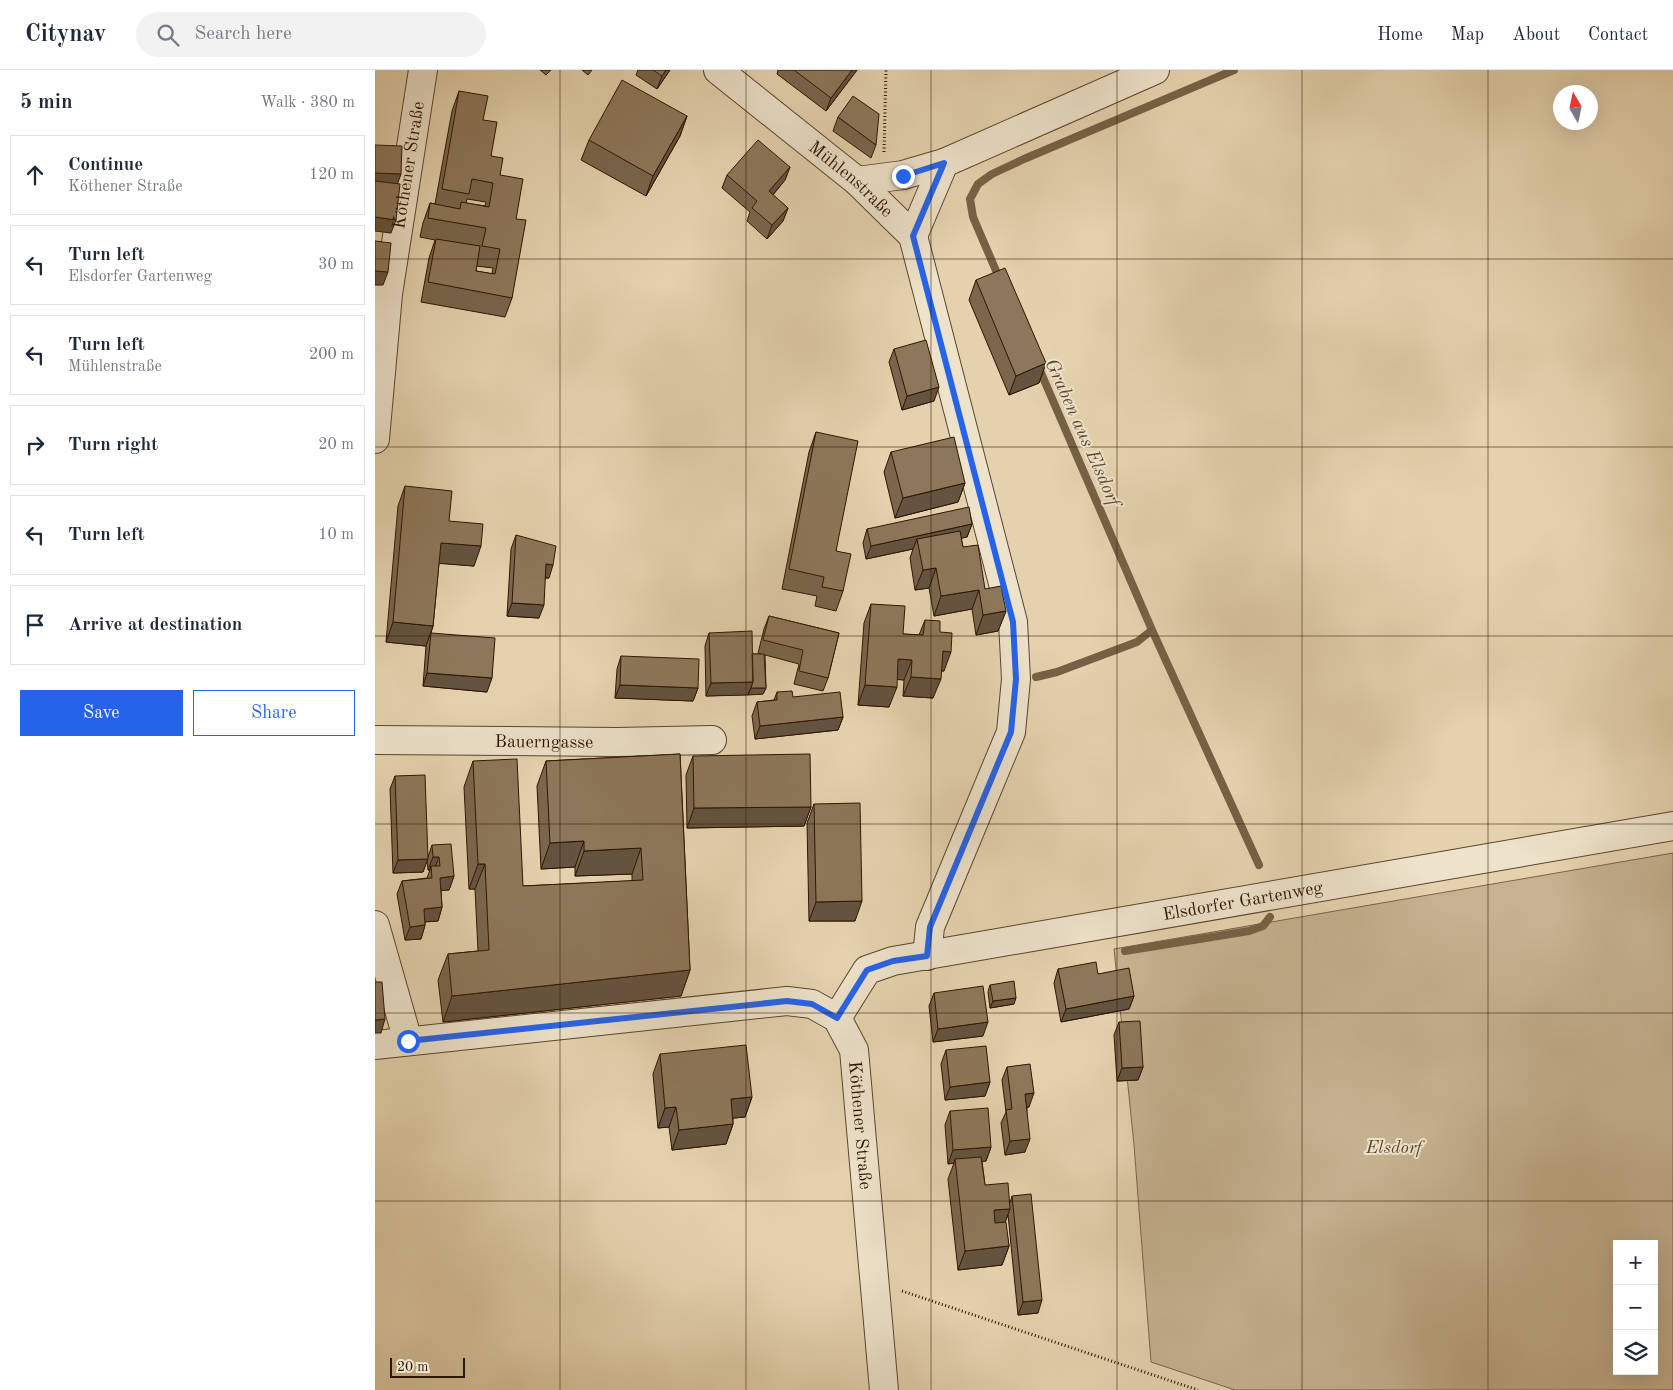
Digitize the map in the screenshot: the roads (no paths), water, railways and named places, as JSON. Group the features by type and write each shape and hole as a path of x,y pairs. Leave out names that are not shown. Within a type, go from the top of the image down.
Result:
{"street":[{"name":"Köthener Straße","path":"375,439 388,294 423,70"},
{"name":"Mühlenstraße","path":"718,70 871,180 913,236"},
{"path":"871,180 903,176 944,163 1155,70"},
{"path":"927,956 930,927 1011,732 1016,679 1013,622 913,236 944,163"},
{"name":"Bauerngasse","path":"375,740 617,742 712,740"},
{"name":"Elsdorfer Gartenweg","path":"837,1018 867,970 893,961 1673,826"},
{"path":"375,925 408,1041"},
{"path":"375,1045 787,1001 812,1004 837,1018"},
{"name":"Köthener Straße","path":"837,1018 854,1050 883,1390"}],"waterway":[{"name":"Graben aus Elsdorf","path":"1000,280 973,217 970,199 978,184 992,174 1024,159 1234,70"},
{"name":"Graben aus Elsdorf","path":"1038,366 1152,630 1259,865"},
{"path":"1036,677 1057,672 1137,642 1152,630"},
{"name":"Graben aus Elsdorf","path":"1125,951 1249,931 1263,926 1270,917"}],"park label":[{"name":"Elsdorf","path":"1394,1147"}]}
